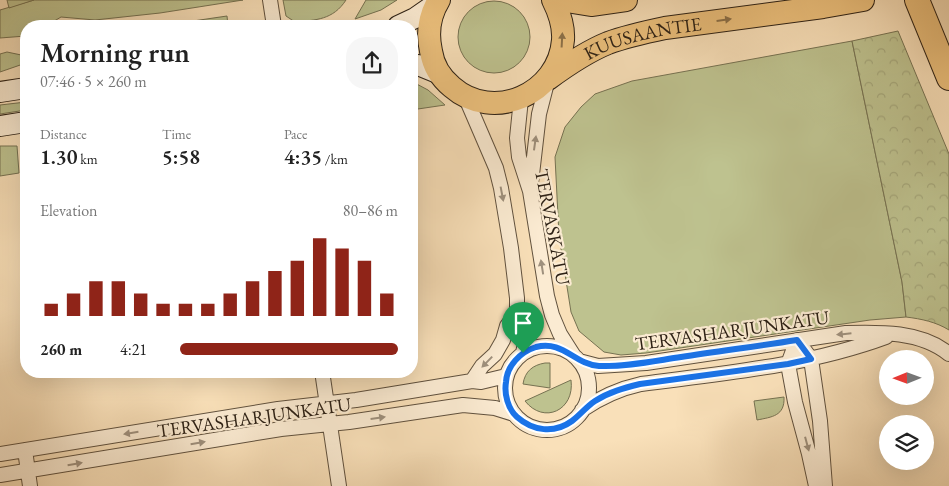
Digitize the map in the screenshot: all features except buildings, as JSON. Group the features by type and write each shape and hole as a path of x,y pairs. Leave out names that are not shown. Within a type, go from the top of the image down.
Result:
{"highway":[{"path":"920,7 949,34"},
{"path":"920,7 949,78"}],"main road":[{"path":"438,1 430,19 428,38 432,57 440,74 465,96 493,104 521,99 536,90 548,78 556,66 561,53 563,39 562,25 553,0"},
{"path":"560,0 591,5 626,0"},
{"name":"KUUSAANTIE","path":"548,78 593,50 608,43 642,33 665,28 863,0"},
{"path":"411,20 438,1"},
{"path":"418,65 440,74"},
{"path":"0,92 20,89"},
{"path":"0,126 20,123"}],"street":[{"path":"270,0 273,20"},
{"path":"530,191 539,114 548,78"},
{"path":"465,96 496,168 501,188 511,248 517,313 526,338 523,353"},
{"name":"TERVASKATU","path":"521,99 517,138 519,157 530,191 552,315 560,334 577,359"},
{"path":"472,380 494,354 503,340 507,326 517,313"},
{"name":"TERVASHARJUNKATU","path":"577,359 598,366 646,362 846,333 891,334 916,338 930,342 949,354"},
{"name":"TERVASHARJUNKATU","path":"582,410 610,394 632,386 788,364 837,353 891,334"},
{"path":"797,340 811,359 824,457 825,486"},
{"path":"797,340 788,364 795,402 816,486"},
{"path":"549,346 562,349 577,359 586,372 589,385 587,398 582,410 573,420 562,427 549,430 536,428 524,423 514,414 507,402 506,376 512,364 523,353 535,347 549,346"},
{"name":"TERVASHARJUNKATU","path":"0,454 326,402 356,400 472,380 481,382 506,376"},
{"path":"323,378 339,486"},
{"name":"TERVASHARJUNKATU","path":"0,475 281,429 463,405 496,408 514,414"},
{"path":"25,450 30,486"}],"green space":[{"path":"7,0 34,0 9,8"},
{"path":"34,0 243,0 160,13 95,20 61,17 56,20 20,20 20,36 0,38 0,10"},
{"path":"283,0 346,0 336,12 324,18 292,20 286,16"},
{"path":"366,0 397,0 381,10 355,19"},
{"path":"494,1 508,4 520,11 527,23 530,37 527,51 520,63 508,70 494,73 480,70 468,63 461,51 458,37 461,23 468,11 480,4"},
{"path":"227,16 227,20 200,20"},
{"path":"898,31 949,154 949,330 929,321 906,317 902,282 852,41"},
{"path":"852,41 902,282 906,317 870,320 621,355 604,352 579,331 571,312 559,236 555,157 565,127 581,107 595,94 632,81"},
{"path":"7,52 20,55 20,65 0,72 0,54"},
{"path":"418,85 428,90 445,105 418,109"},
{"path":"20,103 20,111 0,114 0,105"},
{"path":"0,146 17,146 19,173 0,176"},
{"path":"550,363 550,388 523,384 530,369"},
{"path":"571,380 571,390 568,399 557,411 541,412 525,401"},
{"path":"784,397 784,403 780,412 757,420 754,401"}],"route":[{"path":"797,340 811,359 750,370 640,384 624,388 596,401 562,427 549,430 536,428 524,423 514,414 507,402 506,376 512,364 523,353 535,347 549,346 562,349 579,361 598,366 646,362 797,340"}]}
